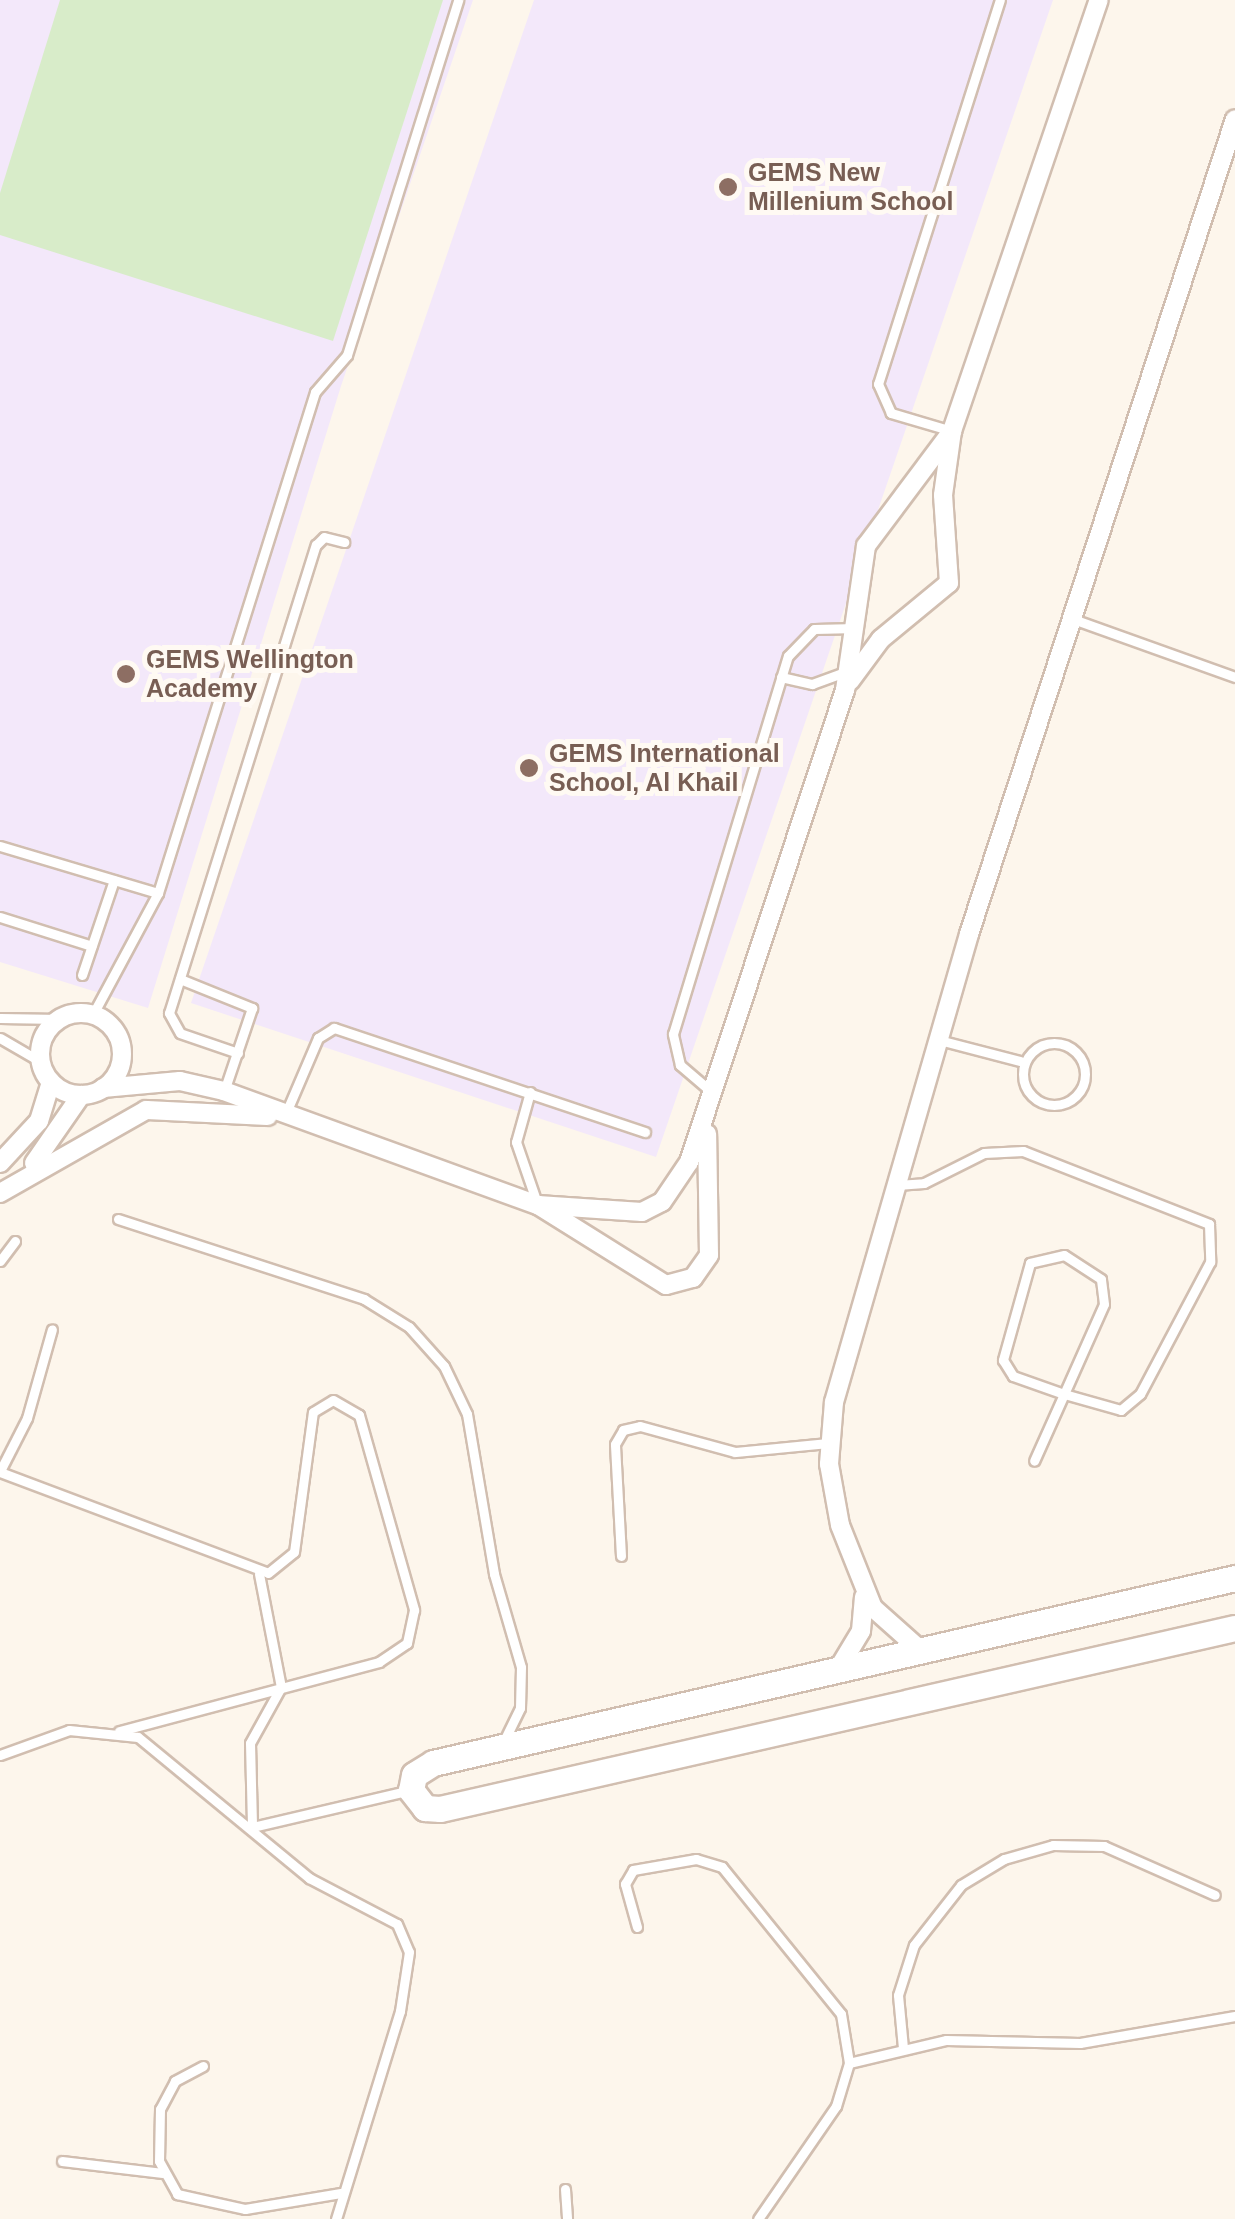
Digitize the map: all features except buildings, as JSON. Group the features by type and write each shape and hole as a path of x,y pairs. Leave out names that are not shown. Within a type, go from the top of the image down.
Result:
{"street":[{"path":"1080,41 1087,0"},
{"path":"844,690 881,639 949,583 943,495 952,431 1080,41 1099,0"},
{"path":"840,1666 861,1632 864,1591 834,1505 829,1443 894,1184 1071,618 1235,119"},
{"path":"538,1205 652,1208 708,1119 844,690 857,628 866,546 952,431"},
{"path":"82,1095 51,1082 41,1062 43,1038 60,1019 93,1014 122,1048 103,1088"},
{"path":"4,1190 82,1095 103,1088 180,1081 224,1091 283,1118 538,1205 604,1239 652,1282 693,1278 711,1241 708,1119"},
{"path":"0,1162 40,1121 51,1082"},
{"path":"4,1190 146,1110 209,1106 283,1118"},
{"path":"1231,1631 440,1809 425,1808 411,1790 425,1765 1223,1580 1235,1562"},
{"path":"864,1591 917,1648"}],"lane":[{"path":"93,1014 158,893 315,392 348,355 458,0"},
{"path":"952,431 891,413 877,392 1000,0"},
{"path":"238,1053 172,1025 180,980 316,545 328,536 344,542"},
{"path":"1071,618 1235,677"},
{"path":"716,1095 680,1065 673,1034 781,677 805,633 857,628"},
{"path":"781,677 812,684 848,670"},
{"path":"0,846 158,893"},
{"path":"82,975 114,880"},
{"path":"0,918 92,946"},
{"path":"180,980 247,1001 246,1032 224,1091"},
{"path":"0,1018 60,1019"},
{"path":"283,1118 318,1038 334,1028 645,1132"},
{"path":"0,1038 41,1062"},
{"path":"936,1040 1020,1061"},
{"path":"1038,1046 1081,1060 1091,1071 1088,1090 1072,1102 1024,1087 1020,1061 1038,1046"},
{"path":"530,1092 516,1142 538,1205"},
{"path":"894,1184 924,1183 984,1153 1022,1151 1203,1216 1214,1253 1136,1401 1113,1411 1064,1394 1013,1376 1003,1360 1025,1271 1046,1254 1090,1268 1106,1295 1064,1394 1034,1461"},
{"path":"118,1219 364,1299 409,1327 444,1366 467,1414 494,1574 522,1667 520,1708 499,1748"},
{"path":"0,1262 14,1241"},
{"path":"52,1329 27,1418 0,1471 259,1574"},
{"path":"0,1755 69,1730 119,1731 390,1658 412,1633 414,1610 348,1403 325,1402 313,1412 294,1552 259,1574"},
{"path":"621,1556 615,1444 624,1430 735,1452 829,1443"},
{"path":"252,1827 250,1744 282,1687 259,1574"},
{"path":"119,1731 155,1746 323,1888 385,1914 409,1952 384,2071 340,2193 336,2219"},
{"path":"252,1827 411,1790"},
{"path":"903,2048 898,1995 914,1945 952,1894 1004,1858 1053,1845 1104,1846 1215,1894"},
{"path":"637,1927 626,1884 633,1870 696,1860 722,1866 830,1992 848,2062 836,2106 758,2219"},
{"path":"848,2062 903,2048 974,2037 1080,2043 1235,2016"},
{"path":"162,2173 163,2098 203,2066"},
{"path":"62,2161 162,2173 188,2202 245,2214 340,2193"},
{"path":"565,2189 566,2219"}],"shaded area":[{"path":"0,0 473,0 341,386 148,1008 0,962"},
{"path":"534,0 1053,0 656,1157 191,1003"}],"green space":[{"path":"60,0 443,0 333,341 0,235 0,193"}],"place":[{"name":"GEMS New Millenium School","path":"728,187"},
{"name":"GEMS Wellington Academy","path":"126,674"},
{"name":"GEMS International School, Al Khail","path":"529,768"}]}
